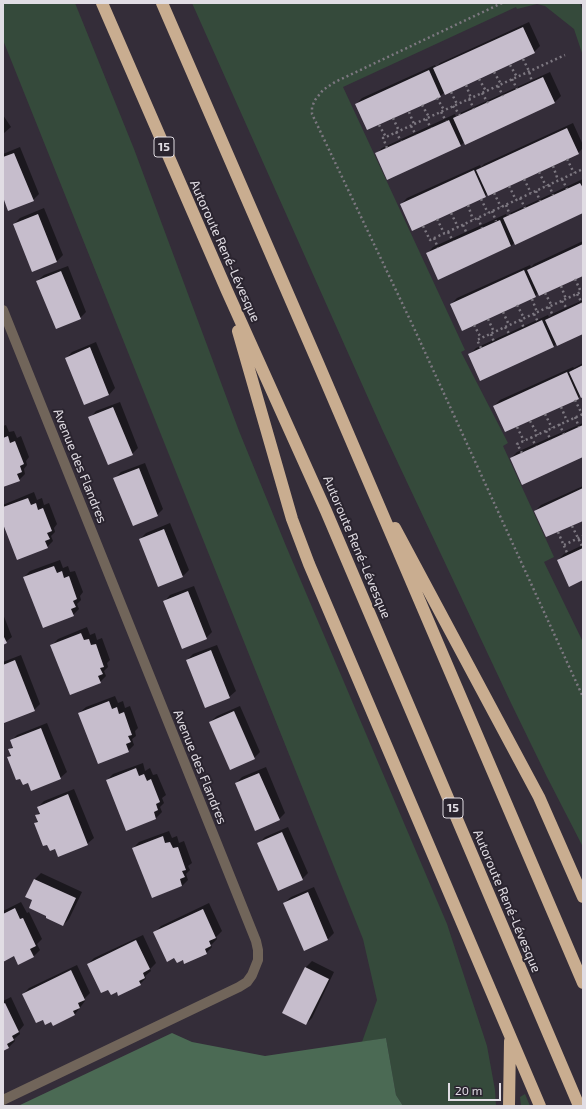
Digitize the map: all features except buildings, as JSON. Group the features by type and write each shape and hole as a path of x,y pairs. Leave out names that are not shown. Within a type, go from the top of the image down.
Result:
{"highway":[{"name":"Autoroute René-Lévesque","path":"102,3 227,291 326,510 579,1106"},
{"path":"162,3 583,983"},
{"path":"227,291 292,519 319,589 540,1106"},
{"path":"358,458 539,797 583,897"},
{"path":"509,1106 510,1035"}],"street":[{"name":"Avenue des Flandres","path":"3,310 5,321 254,936 258,950 258,960 252,975 247,982 239,987 3,1100"}],"path":[{"path":"502,3 335,82 323,90 315,100 312,107 312,114 413,326 583,697"},
{"path":"387,148 383,138 565,54"},
{"path":"523,59 529,71 532,82"},
{"path":"510,65 517,77"},
{"path":"494,72 503,96"},
{"path":"479,79 486,91"},
{"path":"512,79 517,89"},
{"path":"466,85 474,109"},
{"path":"451,92 460,115"},
{"path":"482,93 488,103"},
{"path":"437,98 446,121"},
{"path":"422,105 431,128"},
{"path":"408,112 414,124"},
{"path":"393,118 401,142"},
{"path":"379,125 386,137"},
{"path":"411,126 416,135"},
{"path":"567,160 574,173"},
{"path":"553,166 560,180 567,189"},
{"path":"423,226 430,240 583,169"},
{"path":"539,172 553,195"},
{"path":"524,179 531,193"},
{"path":"509,186 516,200"},
{"path":"536,191 540,202"},
{"path":"494,193 502,207"},
{"path":"520,198 525,208"},
{"path":"481,199 488,213"},
{"path":"506,205 510,215"},
{"path":"468,206 473,220"},
{"path":"492,211 496,221"},
{"path":"451,213 458,227"},
{"path":"478,218 482,228"},
{"path":"437,219 453,241"},
{"path":"463,225 467,234"},
{"path":"434,238 438,248"},
{"path":"575,279 582,303"},
{"path":"561,286 566,299"},
{"path":"481,348 477,340 580,292"},
{"path":"545,293 553,316"},
{"path":"532,299 538,322"},
{"path":"562,301 568,309"},
{"path":"517,305 524,318"},
{"path":"503,312 509,326"},
{"path":"488,319 494,332"},
{"path":"521,320 524,329"},
{"path":"474,325 481,338"},
{"path":"505,327 510,335"},
{"path":"491,334 494,342"},
{"path":"522,453 517,444 582,414 575,400"},
{"path":"560,407 567,421"},
{"path":"545,414 552,428"},
{"path":"575,417 580,426"},
{"path":"530,421 538,435"},
{"path":"559,424 564,434"},
{"path":"517,427 524,441"},
{"path":"546,431 551,440"},
{"path":"531,437 536,446"},
{"path":"572,526 583,548"},
{"path":"558,532 568,555"},
{"path":"564,545 583,536"}],"green space":[{"path":"3,3 75,3 134,149 239,431 286,546 447,924 487,1046 495,1090 496,1106 403,1106 396,1095 386,1038 362,1042 377,1000 363,939 3,40"},
{"path":"192,3 580,3 583,12 583,56 574,29 545,6 537,4 517,9 516,7 343,87 465,350 461,352 508,443 503,446 554,557 544,562 583,642 583,847 511,703 382,429"},
{"path":"172,1033 192,1042 265,1056 386,1038 396,1095 403,1106 18,1106"},
{"path":"525,1094 530,1106 521,1106 520,1097"}]}
